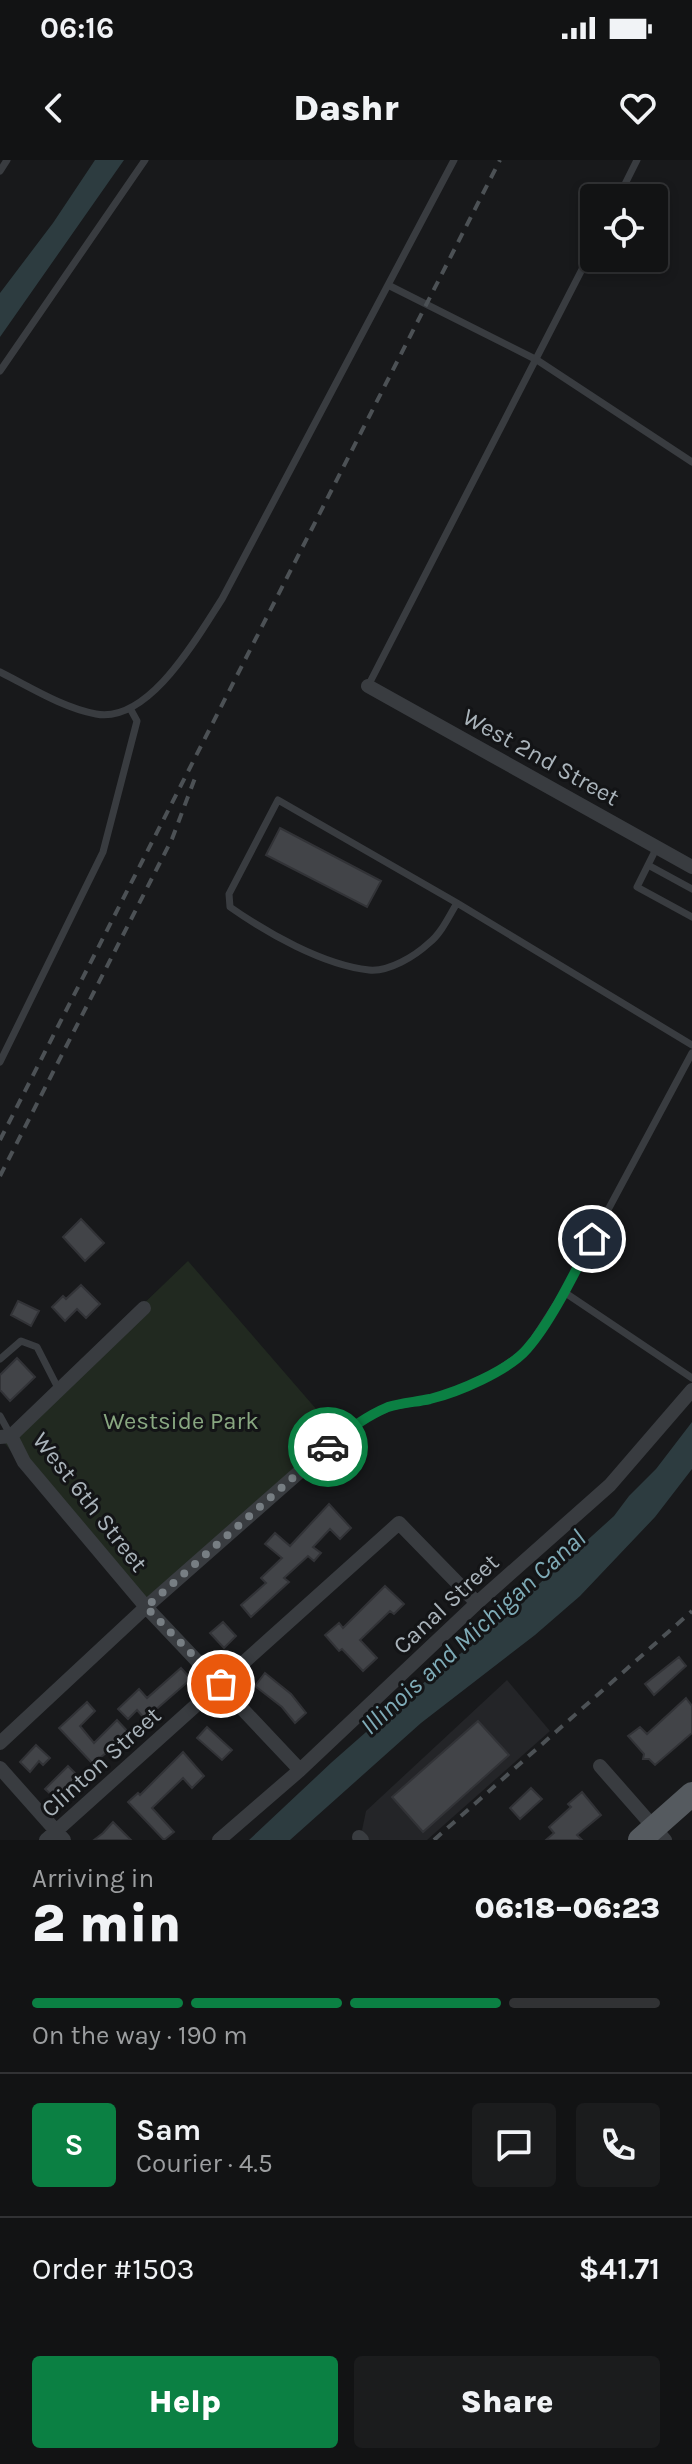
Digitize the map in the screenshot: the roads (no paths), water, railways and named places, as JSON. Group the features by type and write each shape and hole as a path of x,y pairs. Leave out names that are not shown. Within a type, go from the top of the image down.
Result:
{"main road":[{"path":"653,1836 692,1794"}],"street":[{"name":"West 2nd Street","path":"368,686 692,867"},
{"path":"6,1437 59,1391 144,1308"},
{"name":"Canal Street","path":"219,1840 300,1770 477,1603 610,1485 692,1390"},
{"name":"West 6th Street","path":"6,1437 146,1607 300,1770"},
{"path":"0,1743 146,1607 338,1438"},
{"name":"Clinton Street","path":"55,1837 399,1523 477,1603"},
{"path":"600,1766 653,1836"},
{"path":"0,1768 55,1837"}],"lane":[{"path":"0,171 7,160"},
{"path":"0,371 145,160"},
{"path":"0,672 69,706 99,715 131,710 155,689 182,658 222,599 454,160"},
{"path":"625,184 637,160"},
{"path":"368,686 581,272"},
{"path":"388,285 537,360 692,462"},
{"path":"0,1062 103,852 137,721 131,710"},
{"path":"457,903 431,942 394,965 371,970 330,959 268,933 230,907 229,894 278,800 457,903 692,1045"},
{"path":"657,847 637,887 692,917"},
{"path":"648,865 692,889"},
{"path":"338,1438 351,1426 390,1407 433,1399 463,1388 497,1371 526,1351 564,1292 692,1053"},
{"path":"564,1292 692,1378"},
{"path":"0,1359 21,1341 37,1347 59,1391"},
{"path":"0,1416 6,1437"}],"railway":[{"path":"0,1140 500,160"},
{"path":"0,1176 172,839 195,778"},
{"path":"434,1840 692,1611"}],"park label":[{"name":"Westside Park","path":"181,1421"}],"water label":[{"name":"Illinois and Michigan Canal","path":"473,1632"}]}
